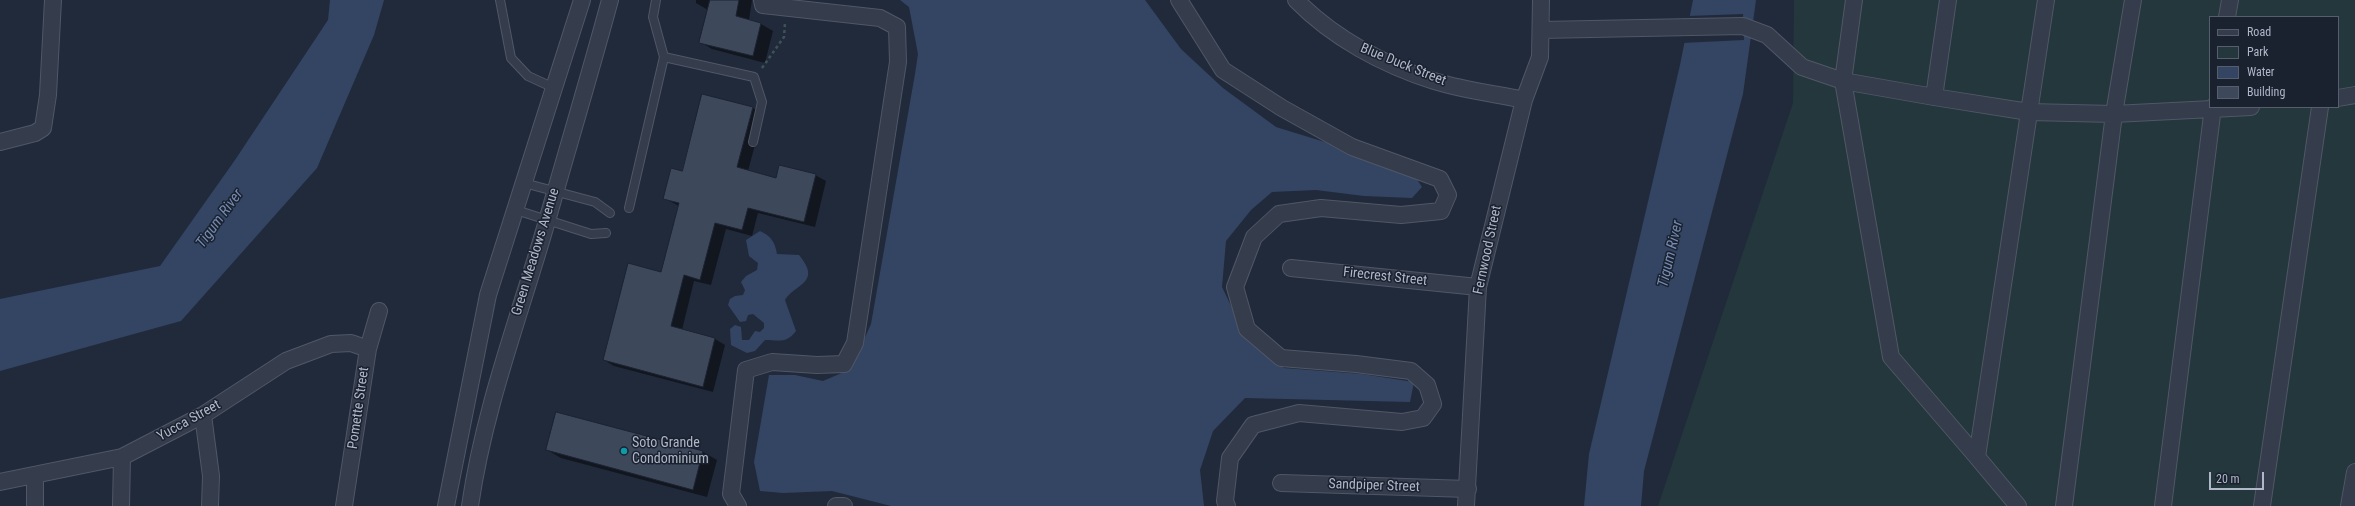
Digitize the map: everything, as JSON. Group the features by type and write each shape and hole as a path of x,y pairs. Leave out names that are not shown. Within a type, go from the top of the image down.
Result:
{"street":[{"path":"0,142 35,133 43,128 48,96 54,0"},
{"path":"446,506 488,295 582,0"},
{"name":"Green Meadows Avenue","path":"470,506 474,478 502,364 547,220 610,0"},
{"path":"738,506 730,494 746,370 772,362 817,365 844,364 855,344 898,62 897,28 880,18 763,5 762,0"},
{"path":"1179,0 1223,70 1282,108 1352,147 1440,179 1448,195 1441,212 1401,215 1320,208 1279,214 1254,237 1235,287 1247,328 1281,358 1356,364 1411,371 1427,385 1433,404 1423,418 1402,422 1299,412 1253,425 1230,458 1226,501 1227,506"},
{"name":"Blue Duck Street","path":"1296,0 1310,15 1365,53 1434,81 1524,100"},
{"name":"Fernwood Street","path":"1466,506 1478,287 1524,100 1540,57 1541,0"},
{"path":"1854,0 1843,81 1891,357 2018,506"},
{"path":"1934,97 1948,0"},
{"path":"1977,457 2046,0"},
{"path":"2064,506 2114,114 2133,0"},
{"path":"2227,16 2230,0"},
{"path":"1541,30 1675,29 1744,26 1767,35 1802,67 1843,81 1934,97 2029,112 2114,114 2232,108"},
{"path":"2339,98 2355,95"},
{"path":"2262,506 2320,108"},
{"path":"2163,506 2212,109"},
{"name":"Firecrest Street","path":"1291,268 1478,287"},
{"name":"Pomette Street","path":"344,506 368,349 380,311"},
{"name":"Yucca Street","path":"0,482 122,457 204,415 286,361 331,344 351,343 368,349"},
{"path":"204,415 211,476 210,506"},
{"path":"121,506 122,457"},
{"path":"2349,506 2355,472"},
{"path":"35,476 35,506"},
{"name":"Sandpiper Street","path":"1281,483 1468,489"},
{"path":"836,506 844,506"}],"lane":[{"path":"500,0 511,58 528,76 554,88"},
{"path":"629,208 664,57 653,17 656,0"},
{"path":"664,57 754,77 762,102 753,142"},
{"path":"524,183 555,190 595,202 610,213"},
{"path":"516,210 591,234 606,232"}],"path":[{"path":"754,77 784,37 787,7"}],"green space":[{"path":"1794,0 2355,0 2355,506 1658,506 1793,103"}],"water":[{"name":"Tigum River","path":"330,0 384,0 374,35 317,168 181,321 0,371 0,299 160,266 235,160 328,20"},
{"path":"900,0 1145,0 1181,49 1223,88 1276,127 1341,147 1414,175 1422,187 1412,198 1364,196 1316,190 1272,192 1251,210 1226,241 1222,287 1246,337 1284,368 1362,374 1414,382 1410,402 1245,398 1213,431 1200,470 1204,506 891,506 832,491 783,493 760,491 754,462 769,375 795,375 823,381 851,369 871,324 918,54 909,7"},
{"name":"Tigum River","path":"1693,0 1756,0 1743,94 1644,471 1641,506 1584,506 1589,454 1680,65"},
{"path":"760,231 772,240 777,254 799,255 808,271 808,277 805,282 785,300 796,331 785,340 765,340 755,351 747,353 731,345 730,329 735,325 741,327 742,340 749,340 755,331 760,332 764,328 764,323 753,314 748,315 746,321 740,322 728,305 730,299 735,296 743,295 745,290 741,282 746,276 757,270 758,263 749,256 746,240"}],"pier":[{"path":"1743,14 1744,40 1682,43 1688,16"}],"building":[{"path":"710,0 739,0 736,16 761,23 753,56 699,43"},
{"path":"702,94 753,107 737,167 776,178 779,165 816,174 804,222 748,208 742,230 715,223 700,280 684,275 671,326 715,338 703,387 603,360 628,263 661,272 679,203 663,199 671,168 682,171"},
{"name":"Soto Grande Condominium","path":"556,412 703,451 693,490 546,450"}],"place":[{"name":"Soto Grande Condominium","path":"624,451"}]}
